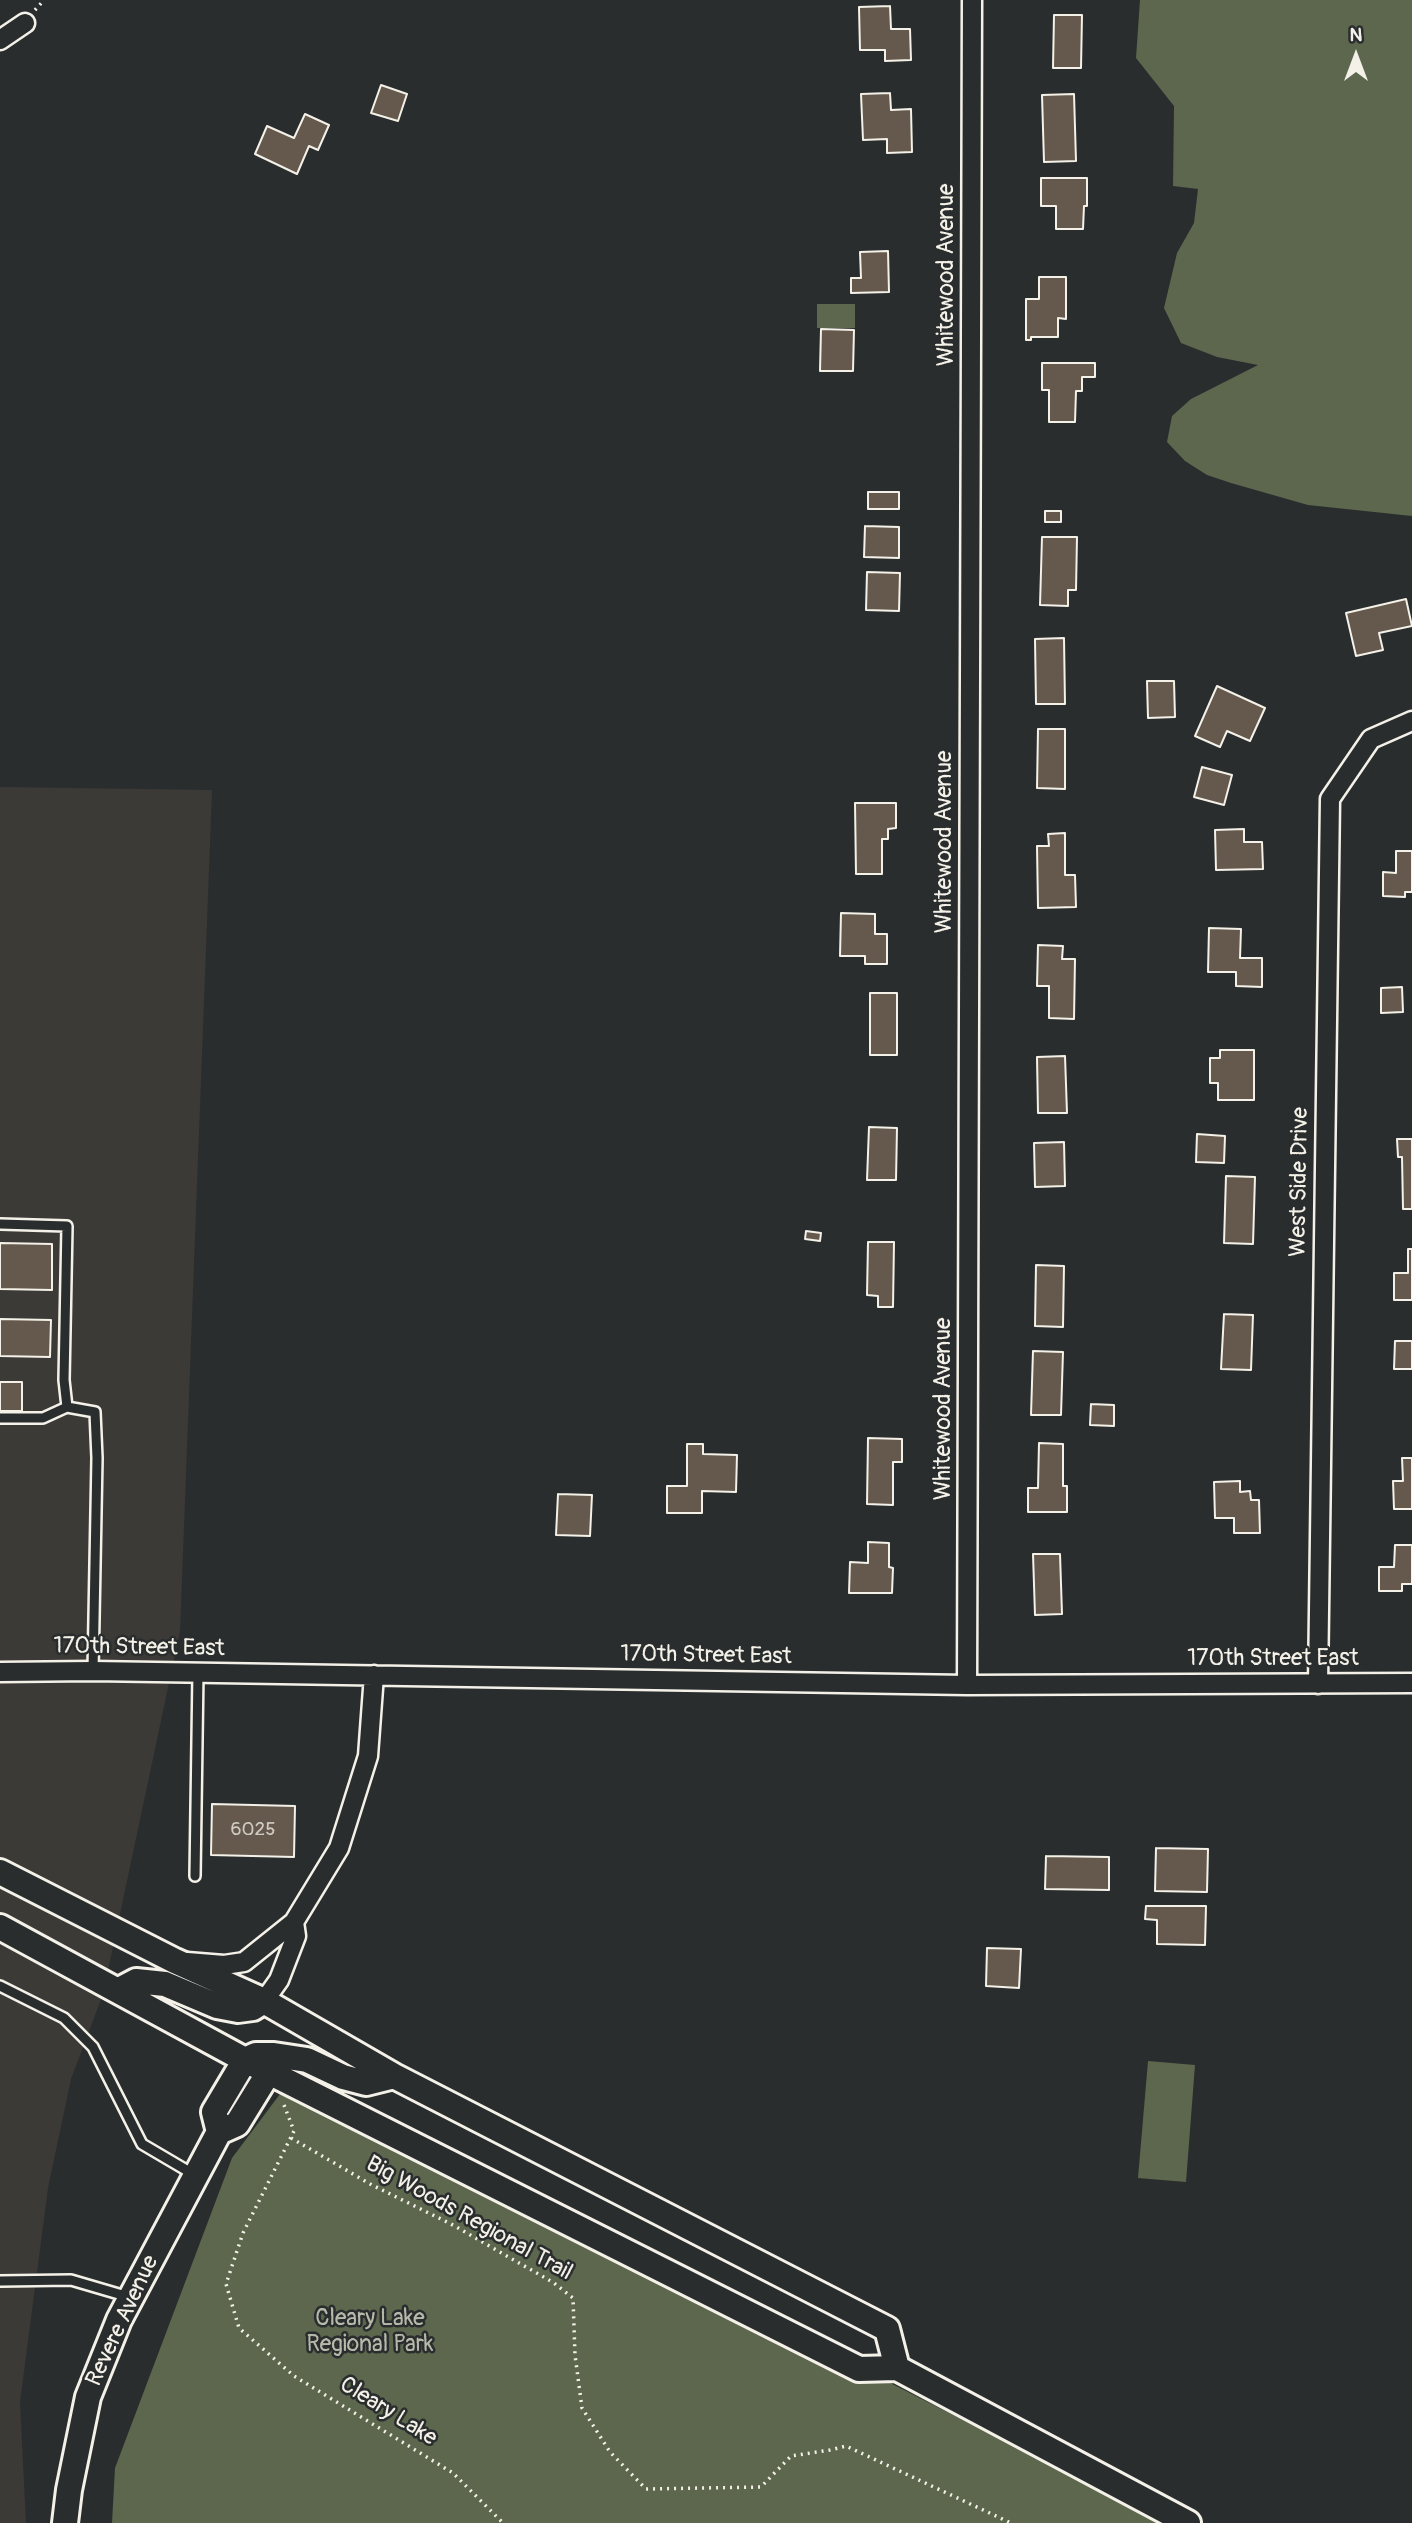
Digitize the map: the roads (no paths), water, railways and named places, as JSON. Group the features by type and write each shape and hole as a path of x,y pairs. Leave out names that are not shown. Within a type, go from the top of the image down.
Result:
{"main road":[{"path":"0,1872 175,1961 264,2001 394,2076 887,2329 897,2368"},
{"path":"0,1927 269,2073 859,2368 897,2368 1188,2523"},
{"path":"119,1990 136,1981 165,1984 228,2008 253,2008 264,2001"},
{"path":"245,2060 256,2055 307,2060 342,2077 366,2083 394,2076"},
{"name":"Revere Avenue","path":"219,2132 214,2112 245,2060"},
{"name":"Revere Avenue","path":"65,2523 88,2397 119,2320 219,2132 237,2124 269,2073"}],"street":[{"name":"Whitewood Avenue","path":"967,1685 972,0"},
{"path":"0,40 25,23"},
{"name":"West Side Drive","path":"1318,1684 1330,799 1371,739 1412,722"},
{"name":"170th Street East","path":"0,1672 198,1672 967,1685 1412,1683"},
{"path":"175,1961 224,1965 244,1962 294,1922 339,1848 368,1756 374,1675"},
{"path":"264,2001 279,1980 292,1947 296,1936 294,1922"}],"lane":[{"path":"0,1224 67,1226 64,1380 67,1407"},
{"path":"0,1418 43,1418 67,1407 95,1412 97,1458 93,1671"},
{"path":"195,1876 198,1672"},
{"path":"0,1986 64,2018 93,2047 120,2106 142,2144 195,2175"},
{"path":"0,2281 71,2280 131,2298"}],"park label":[{"name":"Cleary Lake Regional Park","path":"370,2332"}]}
